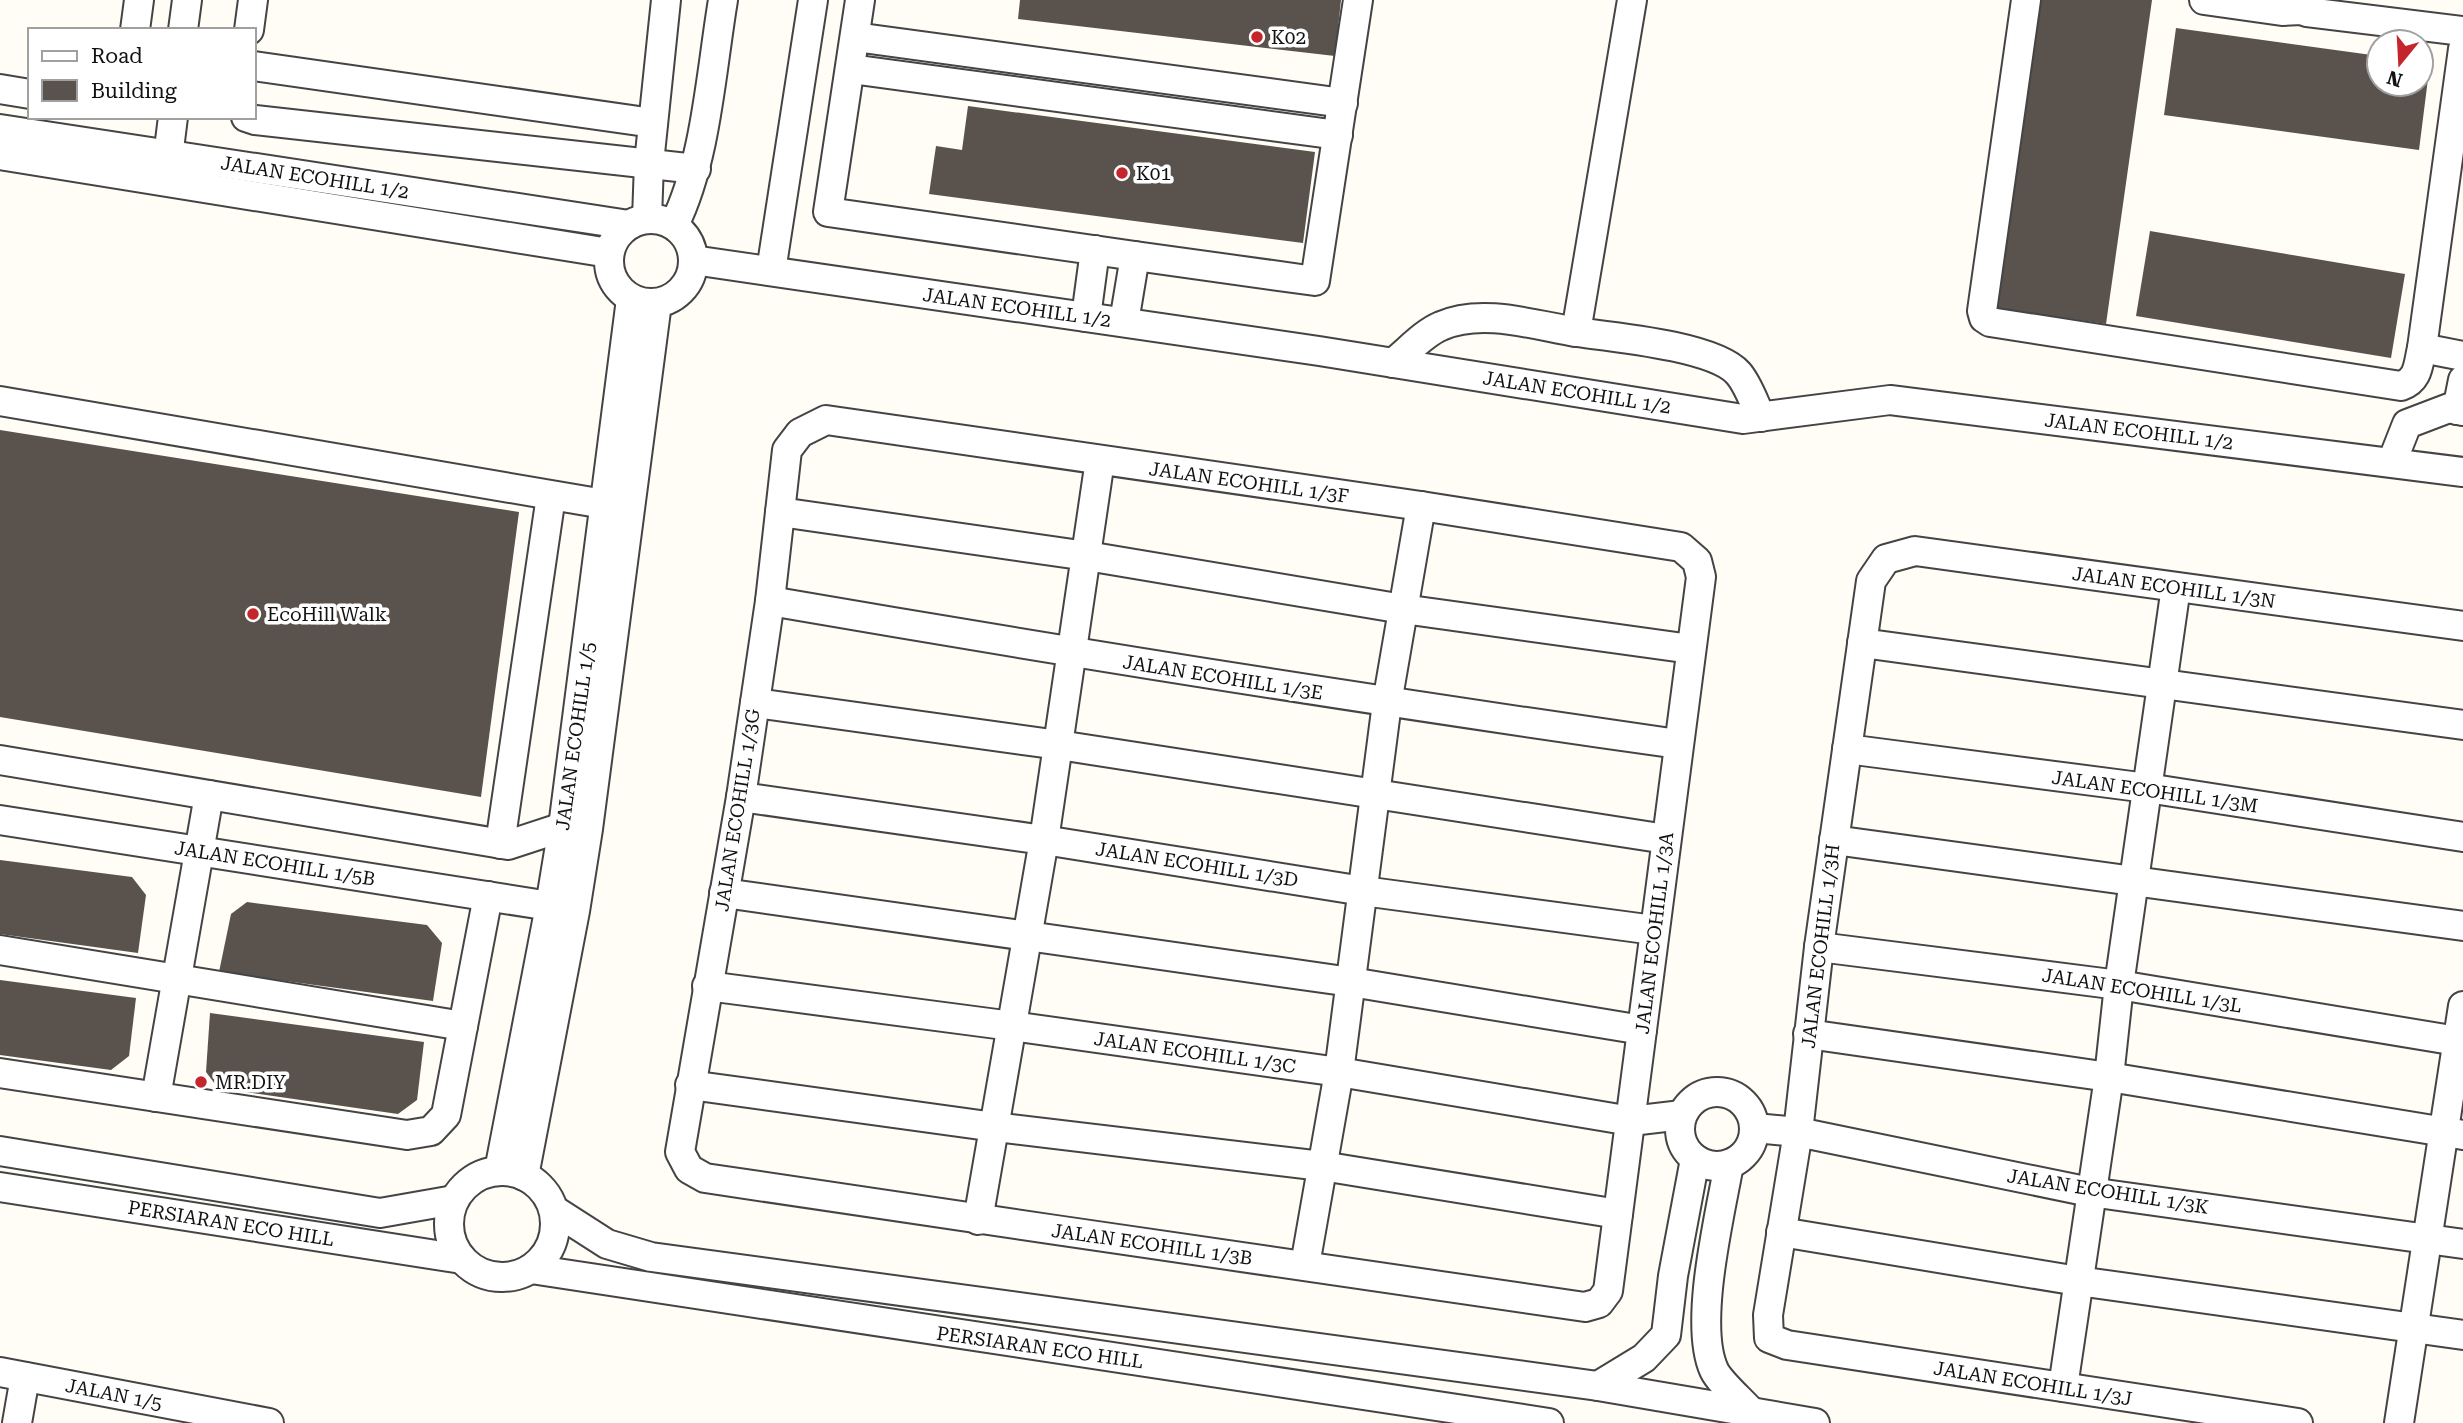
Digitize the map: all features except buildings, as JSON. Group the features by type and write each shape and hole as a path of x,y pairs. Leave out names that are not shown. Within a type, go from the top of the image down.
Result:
{"street":[{"path":"135,28 139,0"},
{"path":"183,28 187,0"},
{"path":"248,28 253,0"},
{"path":"650,223 649,163 666,0"},
{"path":"650,223 684,235 691,246 693,260 687,284 679,293 644,301 620,290 609,267 609,253 614,240 683,206 696,169 723,0"},
{"path":"771,271 813,0"},
{"path":"860,0 828,212 1315,281 1357,0"},
{"path":"1576,332 1632,0"},
{"path":"2026,0 1982,311 1984,318 1990,322 2401,386 2411,383 2416,376 2422,348 2461,87 2463,49"},
{"path":"2204,0 2282,11 2298,5 2307,12 2463,31"},
{"path":"855,37 1343,103"},
{"path":"256,65 653,123"},
{"path":"851,69 1338,135"},
{"path":"0,89 28,94"},
{"path":"165,183 173,119"},
{"path":"255,119 696,169"},
{"name":"JALAN ECOHILL 1/2","path":"0,129 650,223"},
{"name":"JALAN ECOHILL 1/2","path":"0,155 609,253"},
{"path":"1086,317 1096,250"},
{"path":"1124,322 1135,256"},
{"name":"JALAN ECOHILL 1/2","path":"693,260 1124,322 1743,419 1890,400 2463,472"},
{"path":"512,1173 575,911 589,829 644,301"},
{"name":"JALAN ECOHILL 1/5","path":"512,1173 563,827 604,505 644,301"},
{"path":"1394,363 1439,326 1465,318 1499,319 1704,353 1738,372 1761,416"},
{"path":"2422,348 2463,356"},
{"path":"2392,462 2407,424 2449,408 2460,410 2463,380"},
{"path":"0,401 604,505"},
{"name":"JALAN ECOHILL 1/3F","path":"800,432 826,420 1421,506 1681,547 1697,561"},
{"name":"JALAN ECOHILL 1/3G","path":"705,1178 689,1169 680,1152 741,797 770,601 787,450 800,432"},
{"path":"978,1220 1044,840 1100,460"},
{"path":"500,844 551,496"},
{"path":"1305,1265 1339,1072 1387,702 1421,506"},
{"path":"780,512 1087,556 1403,609 1691,649"},
{"name":"JALAN ECOHILL 1/3N","path":"1886,559 1915,551 2463,626"},
{"name":"JALAN ECOHILL 1/3H","path":"1769,1338 1768,1315 1798,1132 1819,947 1871,581 1886,559"},
{"name":"JALAN ECOHILL 1/3A","path":"1599,1303 1608,1291 1631,1121 1678,744 1702,577 1697,561"},
{"path":"2063,1387 2109,1077 2119,985 2176,587"},
{"name":"JALAN ECOHILL 1/3E","path":"770,601 1073,653 1678,744"},
{"path":"1862,643 2463,725"},
{"path":"755,703 1059,745 1666,839"},
{"name":"JALAN ECOHILL 1/3M","path":"1847,749 2147,788 2463,837"},
{"path":"0,760 508,845 563,827"},
{"path":"156,1097 209,795"},
{"name":"JALAN ECOHILL 1/3D","path":"741,797 1044,840 1363,891 1654,930"},
{"name":"JALAN ECOHILL 1/5B","path":"0,820 551,906"},
{"path":"1834,840 2463,926"},
{"path":"724,893 1351,982 1642,1030"},
{"path":"0,1073 407,1135 431,1131 446,1115 488,896"},
{"name":"JALAN ECOHILL 1/3L","path":"1819,947 2119,985 2460,1041"},
{"path":"0,950 463,1026"},
{"name":"JALAN ECOHILL 1/3C","path":"707,986 1339,1072 1631,1121 1682,1115"},
{"path":"2399,1423 2428,1238 2453,1134 2463,1006"},
{"path":"1808,1034 2109,1077 2453,1134"},
{"path":"690,1086 995,1127 1322,1166 1618,1214"},
{"path":"1707,1093 1729,1094 1748,1107 1755,1128 1753,1140 1740,1159 1717,1166 1706,1164 1686,1150 1681,1139 1682,1115 1688,1105 1707,1093"},
{"name":"JALAN ECOHILL 1/3K","path":"1755,1128 1798,1132 2091,1192 2463,1244"},
{"name":"PERSIARAN ECO HILL","path":"0,1150 380,1213 454,1200"},
{"path":"1598,1386 1644,1358 1666,1335 1673,1276 1695,1158"},
{"path":"1729,1164 1710,1281 1705,1331 1714,1371 1754,1413"},
{"path":"462,1259 453,1246 449,1230 449,1214 454,1200 464,1186 477,1177 512,1173 537,1184 547,1195 554,1210 556,1226 552,1243 544,1258 531,1269"},
{"name":"JALAN ECOHILL 1/3B","path":"705,1178 1584,1307 1599,1303"},
{"name":"PERSIARAN ECO HILL","path":"0,1187 462,1259 473,1269 495,1277 517,1275 531,1269 1549,1423"},
{"path":"554,1210 607,1244 651,1257 1598,1386 1815,1423"},
{"path":"1781,1231 2078,1281 2463,1335"},
{"name":"JALAN ECOHILL 1/3J","path":"1769,1338 1787,1345 2298,1423"},
{"path":"13,1374 18,1423"},
{"name":"JALAN 1/5","path":"13,1374 211,1418 269,1423"}],"place":[{"name":"K02","path":"1257,37"},
{"name":"K01","path":"1122,173"},
{"name":"EcoHill Walk","path":"253,614"},
{"name":"MR.DIY","path":"201,1082"}]}
